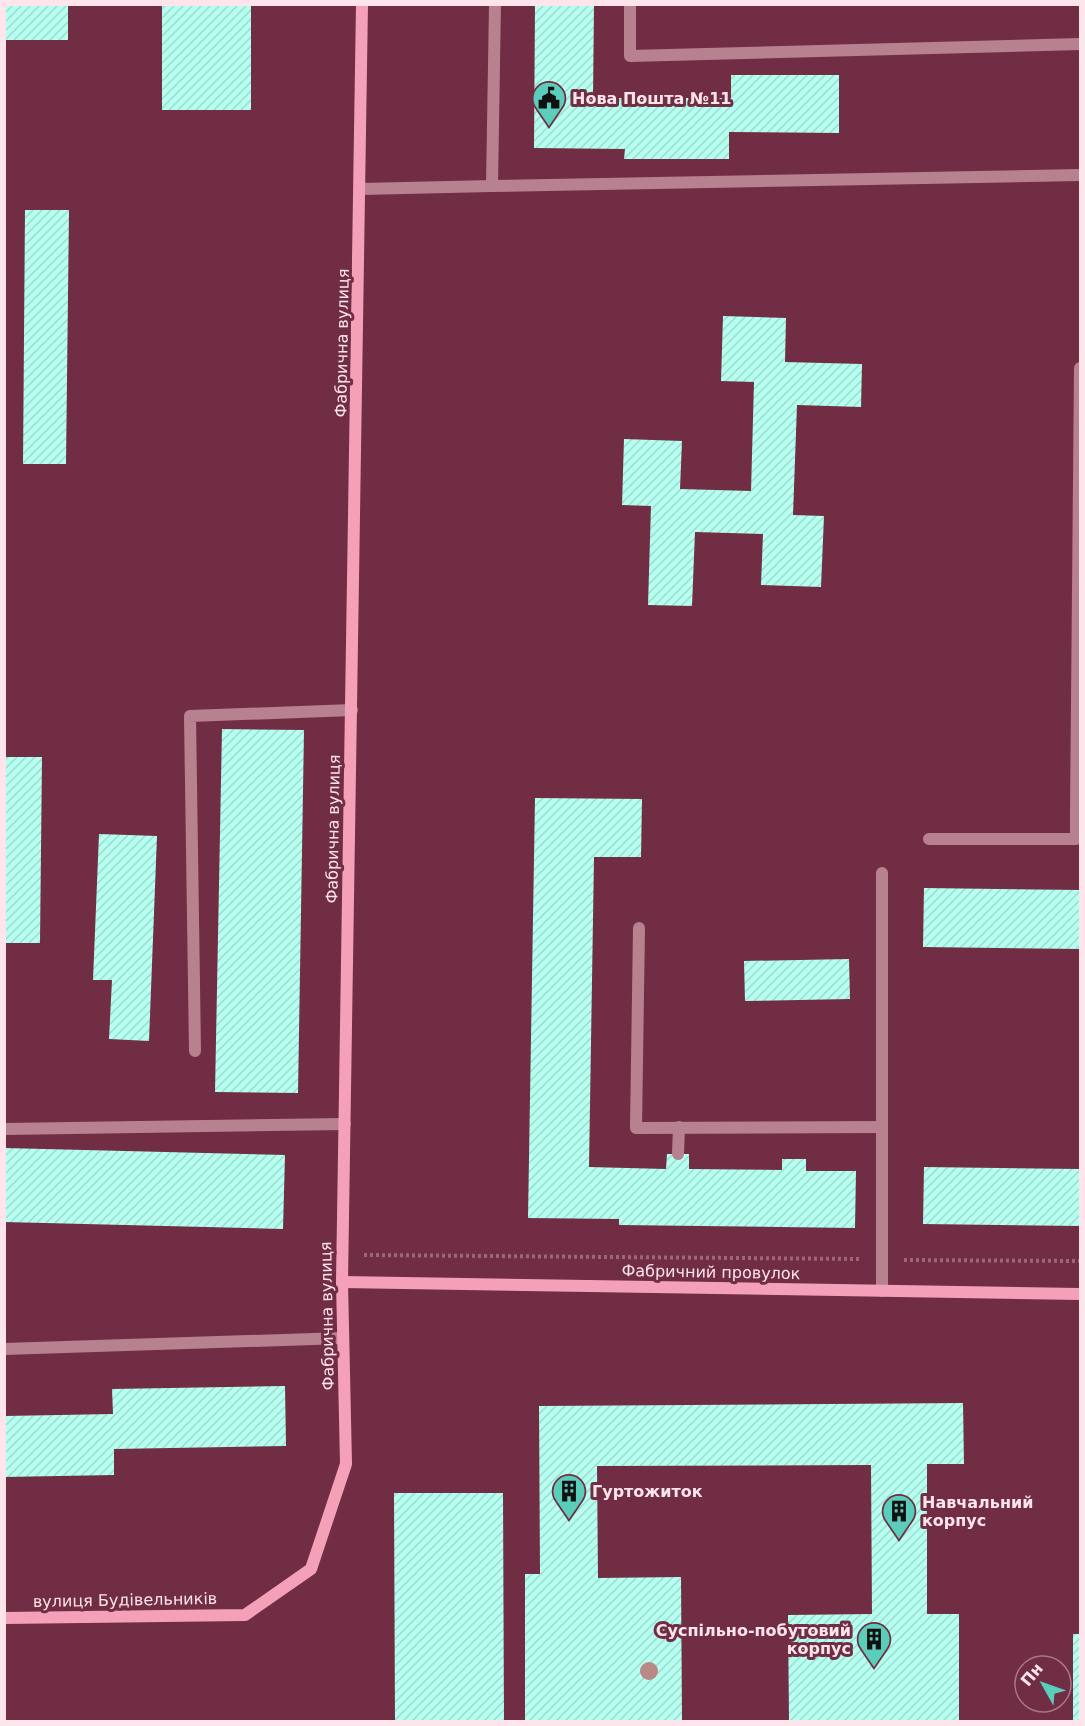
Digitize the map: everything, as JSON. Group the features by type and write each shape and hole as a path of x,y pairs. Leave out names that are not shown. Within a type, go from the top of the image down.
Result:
{"street":[{"name":"Фабрична вулиця","path":"245,1615 311,1569 346,1464 342,1254 361,189 362,4"},
{"name":"Фабричний провулок","path":"342,1282 1080,1294"},
{"name":"вулиця Будівельників","path":"4,1618 245,1615"}],"lane":[{"path":"492,186 495,4"},
{"path":"630,4 630,56 1080,44"},
{"path":"361,189 1080,175"},
{"path":"929,839 1076,839 1080,368"},
{"path":"195,1051 190,716 352,710"},
{"path":"882,873 882,1291"},
{"path":"639,928 636,1128 882,1127"},
{"path":"4,1129 345,1125"},
{"path":"678,1154 679,1127"},
{"path":"4,1349 343,1338"}],"path":[{"path":"342,1254 1080,1261"}],"building":[{"path":"4,4 68,4 68,40 4,40"},
{"path":"162,4 251,4 251,110 162,110"},
{"path":"535,4 594,4 593,98 731,98 731,75 839,75 839,133 729,132 729,159 624,159 625,149 534,148"},
{"path":"25,210 69,210 66,464 23,464"},
{"path":"723,316 786,318 785,362 862,364 861,407 797,405 793,515 824,516 821,587 761,585 763,534 695,532 692,606 648,605 651,506 622,505 624,439 682,441 680,489 751,491 754,382 721,381"},
{"path":"222,729 304,730 298,1093 215,1092"},
{"path":"4,757 42,757 40,943 4,943"},
{"path":"535,798 642,799 641,857 594,857 589,1167 666,1169 667,1154 689,1154 689,1169 782,1170 782,1159 806,1159 806,1171 856,1171 855,1228 619,1225 619,1219 528,1218"},
{"path":"99,834 157,836 149,1041 109,1039 112,980 93,980"},
{"path":"924,888 1080,890 1080,949 923,947"},
{"path":"849,959 850,999 745,1001 744,961"},
{"path":"4,1148 285,1155 283,1229 4,1222"},
{"path":"924,1167 1080,1169 1080,1226 923,1224"},
{"path":"285,1386 286,1446 114,1449 114,1475 4,1477 4,1416 113,1414 112,1389"},
{"path":"963,1403 964,1464 927,1464 927,1614 959,1614 959,1722 789,1722 788,1615 872,1614 871,1465 597,1466 598,1578 681,1577 682,1720 525,1722 525,1574 540,1574 539,1406"},
{"path":"394,1493 503,1493 504,1722 395,1722"},
{"path":"1073,1634 1080,1634 1080,1722 1073,1722"}],"place":[{"name":"Нова Пошта №11","path":"549,127"},
{"name":"Гуртожиток","path":"569,1520"},
{"name":"Навчальний корпус","path":"899,1540"},
{"name":"Суспільно-побутовий корпус","path":"874,1668"}]}
